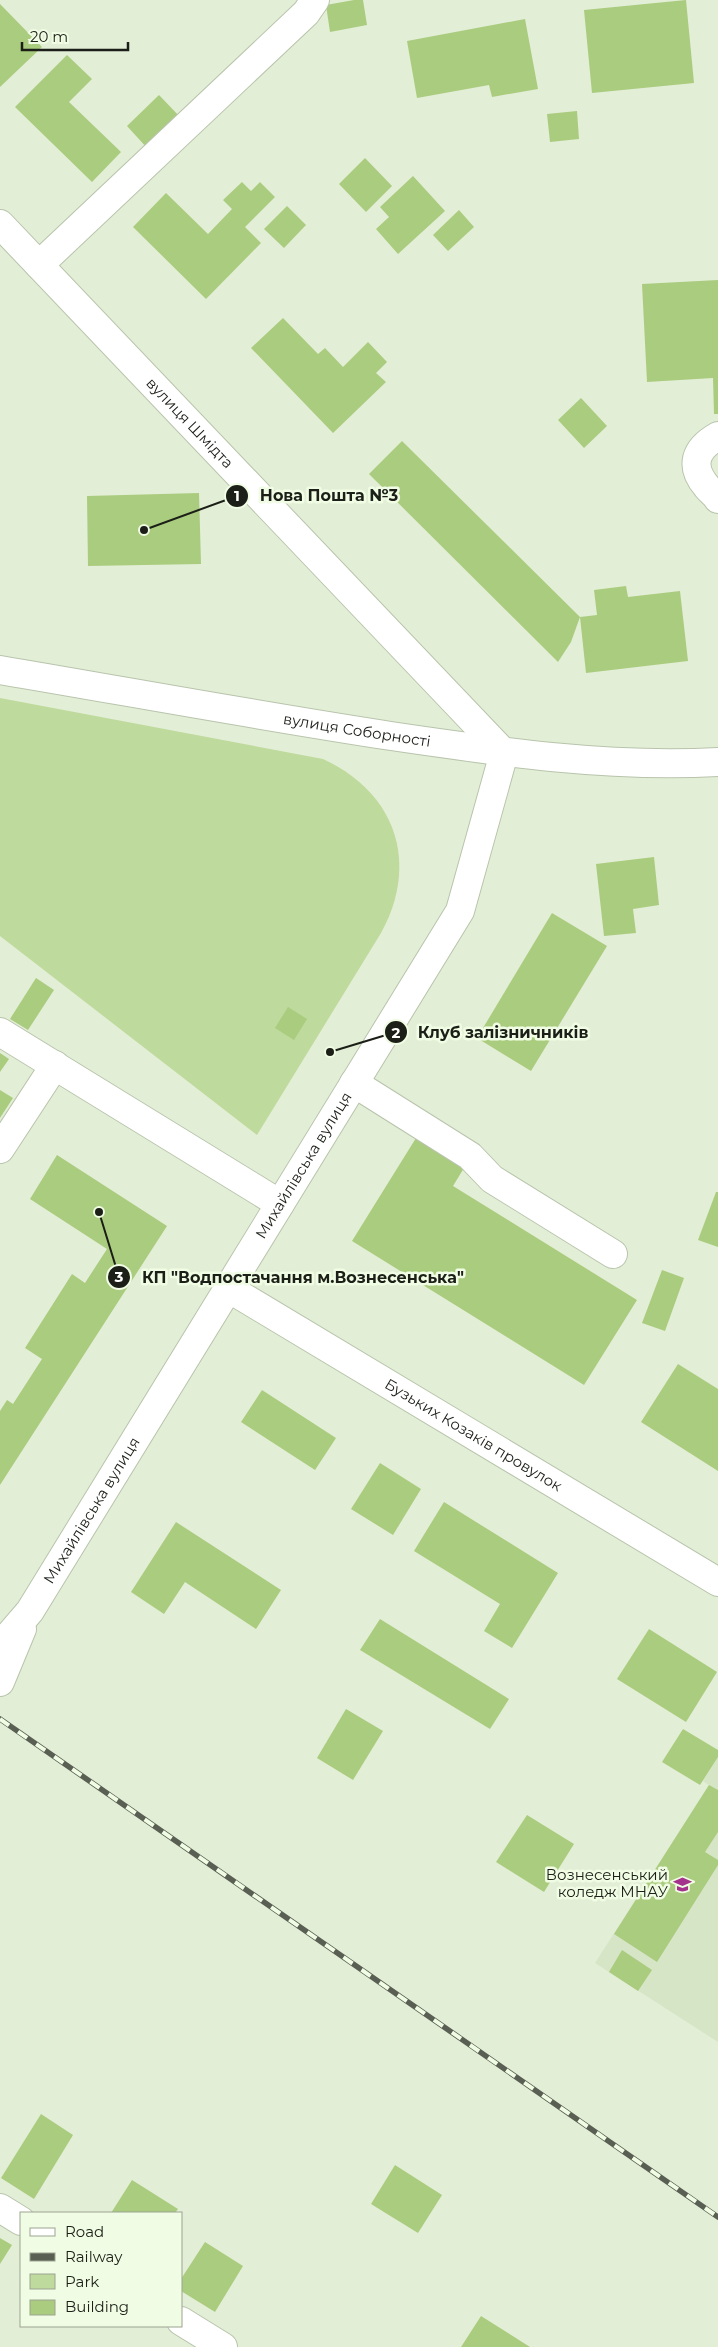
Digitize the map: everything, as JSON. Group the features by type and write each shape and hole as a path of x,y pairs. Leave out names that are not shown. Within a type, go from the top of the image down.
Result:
{"main road":[{"path":"39,265 306,12 315,0"},
{"name":"вулиця Шмідта","path":"0,224 504,753"},
{"path":"718,436 707,443 698,454 696,465 707,487 718,499"},
{"name":"вулиця Соборності","path":"0,670 323,726 504,753 675,764 718,762"},
{"name":"Михайлівська вулиця","path":"0,1682 30,1611 460,911 504,753"},
{"path":"0,1032 280,1204"},
{"path":"0,1149 54,1066"},
{"path":"354,1083 470,1156 492,1179 613,1254"},
{"name":"Бузьких Козаків провулок","path":"228,1288 718,1582"},
{"name":"Михайлівська вулиця","path":"0,1646 30,1611"},
{"path":"0,2208 20,2220"},
{"path":"182,2322 223,2347"}],"shaded area":[{"name":"Вознесенський коледж МНАУ","path":"718,1757 718,2042 595,1963 709,1785 703,1781"}],"green space":[{"path":"0,698 323,759 348,773 368,790 383,810 394,832 399,855 399,881 393,906 381,933 257,1135 0,936"}],"building":[{"path":"363,0 367,25 330,32 326,5"},
{"path":"686,0 694,83 592,93 584,10"},
{"path":"0,4 42,47 0,87"},
{"path":"525,19 538,89 492,97 489,85 417,98 407,41"},
{"path":"67,55 92,79 69,102 121,152 92,182 15,107"},
{"path":"159,95 181,118 148,149 127,126"},
{"path":"577,111 579,139 550,142 547,114"},
{"path":"365,158 392,186 366,212 339,184"},
{"path":"413,176 445,211 398,254 376,229 389,217 380,207"},
{"path":"242,182 251,191 260,182 275,197 245,227 261,243 206,299 133,227 166,193 208,234 232,209 223,200"},
{"path":"287,206 306,225 284,248 264,229"},
{"path":"459,210 474,227 448,251 433,235"},
{"path":"718,280 718,414 714,414 713,378 647,382 642,284"},
{"path":"283,318 318,354 325,348 343,367 368,342 387,362 376,373 386,382 333,433 251,348"},
{"path":"581,398 607,426 584,448 558,420"},
{"path":"402,441 580,617 571,642 558,662 369,474"},
{"path":"199,493 201,564 88,566 87,496"},
{"path":"626,586 628,597 680,591 688,661 586,673 580,617 597,615 594,590"},
{"path":"654,857 659,905 633,909 636,933 604,936 596,864"},
{"path":"552,913 607,946 531,1071 477,1038"},
{"path":"36,978 54,990 28,1030 10,1019"},
{"path":"288,1007 307,1019 294,1040 275,1028"},
{"path":"0,1053 9,1059 0,1072"},
{"path":"0,1090 13,1098 0,1118"},
{"path":"416,1138 464,1168 453,1186 637,1300 584,1385 352,1241"},
{"path":"57,1155 167,1226 0,1485 0,1411 7,1400 13,1404 42,1359 25,1348 72,1274 85,1283 107,1249 30,1199"},
{"path":"716,1192 718,1192 718,1247 698,1240"},
{"path":"662,1270 684,1278 665,1331 642,1323"},
{"path":"678,1364 718,1389 718,1471 641,1422"},
{"path":"262,1390 336,1438 315,1470 241,1422"},
{"path":"380,1463 421,1489 393,1535 351,1509"},
{"path":"444,1502 558,1573 512,1648 484,1631 500,1604 414,1551"},
{"path":"176,1522 281,1590 256,1629 185,1582 164,1614 131,1592"},
{"path":"380,1619 509,1699 490,1729 360,1650"},
{"path":"649,1629 717,1672 686,1722 617,1679"},
{"path":"346,1709 383,1731 353,1780 317,1758"},
{"path":"683,1729 718,1750 718,1757 700,1785 662,1762"},
{"path":"709,1785 718,1790 718,1832 705,1852 718,1860 718,1865 657,1962 614,1934"},
{"path":"527,1815 574,1844 544,1892 496,1862"},
{"path":"622,1950 652,1970 638,1991 609,1972"},
{"path":"41,2114 73,2135 34,2199 1,2178"},
{"path":"395,2165 442,2195 418,2233 371,2204"},
{"path":"132,2180 178,2209 176,2212 112,2212"},
{"path":"0,2238 12,2245 0,2264"},
{"path":"205,2242 243,2266 215,2312 182,2292 182,2277"},
{"path":"481,2316 530,2347 461,2347"}],"railway":[{"path":"0,1719 718,2217"}],"place":[{"name":"Нова Пошта №3","path":"144,530"},
{"name":"Клуб залізничників","path":"330,1052"},
{"name":"КП \"Водпостачання м.Вознесенська\"","path":"99,1212"},
{"name":"Вознесенський коледж МНАУ","path":"682,1884"}]}
